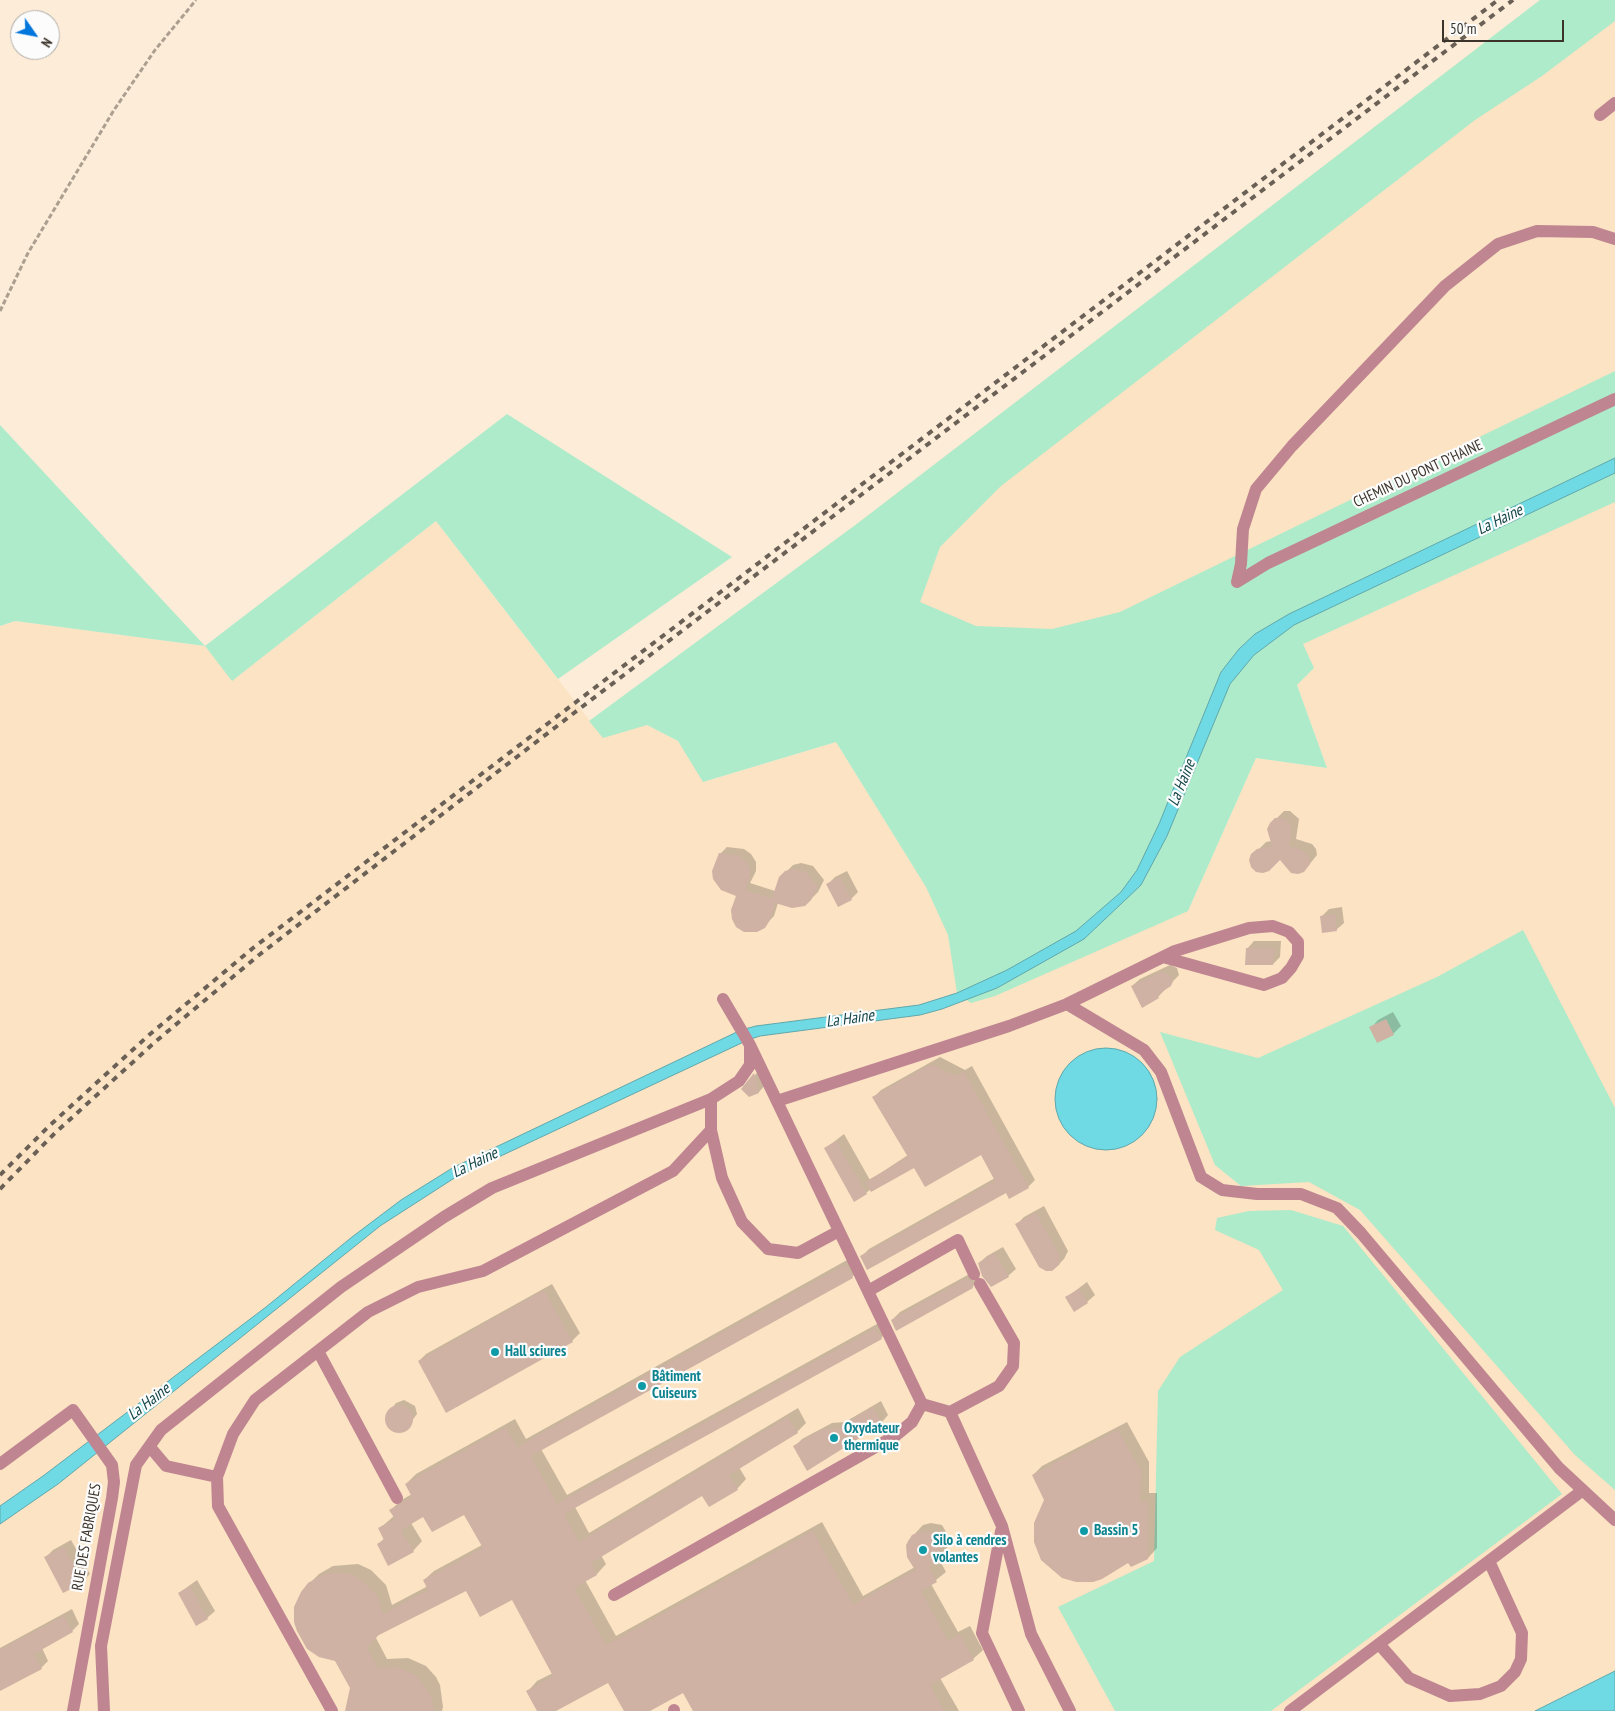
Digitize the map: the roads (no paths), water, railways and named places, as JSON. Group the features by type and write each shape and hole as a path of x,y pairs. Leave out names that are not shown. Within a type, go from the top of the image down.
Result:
{"street":[{"path":"1600,115 1615,103"},
{"name":"CHEMIN DU PONT D'HAINE","path":"1615,239 1593,232 1538,231 1498,244 1445,286 1292,446 1256,489 1243,529 1241,564 1237,582 1268,563 1615,398"},
{"path":"777,1101 1009,1026 1067,1004 1175,950 1249,928 1273,926 1289,932 1298,942 1298,956 1291,968 1282,978 1264,985 1163,957"},
{"path":"723,999 750,1044 839,1231 922,1404 950,1412 999,1386 1013,1366 1014,1343 977,1279 958,1240 868,1291"},
{"path":"1067,1004 1144,1050 1161,1072 1201,1176 1222,1190 1257,1194 1301,1194 1337,1208 1361,1233 1559,1468 1615,1520"},
{"path":"104,1711 101,1646 136,1465 161,1430 341,1287 444,1217 492,1188 710,1099 739,1081 750,1065 750,1044"},
{"path":"710,1099 711,1130 722,1178 742,1222 768,1249 798,1253 839,1231"},
{"path":"332,1711 218,1506 217,1477 233,1434 255,1400 368,1312 410,1291 483,1271 673,1171 711,1130"},
{"path":"318,1351 396,1498"},
{"path":"614,1595 895,1436 912,1422 922,1404"},
{"name":"RUE DES FABRIQUES","path":"0,1464 73,1410 108,1457 114,1474 113,1490 73,1711"},
{"path":"950,1412 1002,1526 1030,1634 1070,1711"},
{"path":"150,1447 166,1466 217,1477"},
{"path":"1290,1711 1583,1490"},
{"path":"1002,1526 982,1633 1020,1711"},
{"path":"1379,1644 1409,1678 1450,1696 1480,1694 1501,1686 1515,1672 1521,1659 1522,1633 1489,1561"}],"water":[{"name":"La Haine","path":"1615,458 1615,473 1294,625 1254,655 1230,684 1167,836 1141,885 1084,939 997,988 942,1009 920,1015 760,1036 748,1040 456,1177 380,1226 58,1484 0,1524 0,1506 43,1476 266,1307 401,1200 454,1167 741,1030 756,1026 919,1005 957,993 1007,970 1076,931 1121,892 1137,870 1159,824 1221,672 1239,649 1255,634 1289,614"},
{"path":"1106,1048 1125,1052 1142,1063 1153,1080 1157,1099 1153,1118 1142,1135 1125,1146 1106,1150 1087,1146 1070,1135 1059,1118 1055,1099 1059,1080 1070,1063 1087,1052"},
{"path":"1615,1671 1615,1711 1535,1711"}],"railway":[{"path":"0,1175 48,1127 149,1035 253,948 1498,0"},
{"path":"0,1189 54,1134 155,1042 259,955 587,703 1513,0"}],"place":[{"name":"Hall sciures","path":"495,1352"},
{"name":"Bâtiment Cuiseurs","path":"642,1386"},
{"name":"Oxydateur thermique","path":"834,1438"},
{"name":"Bassin 5","path":"1084,1531"},
{"name":"Silo à cendres volantes","path":"923,1550"}]}
